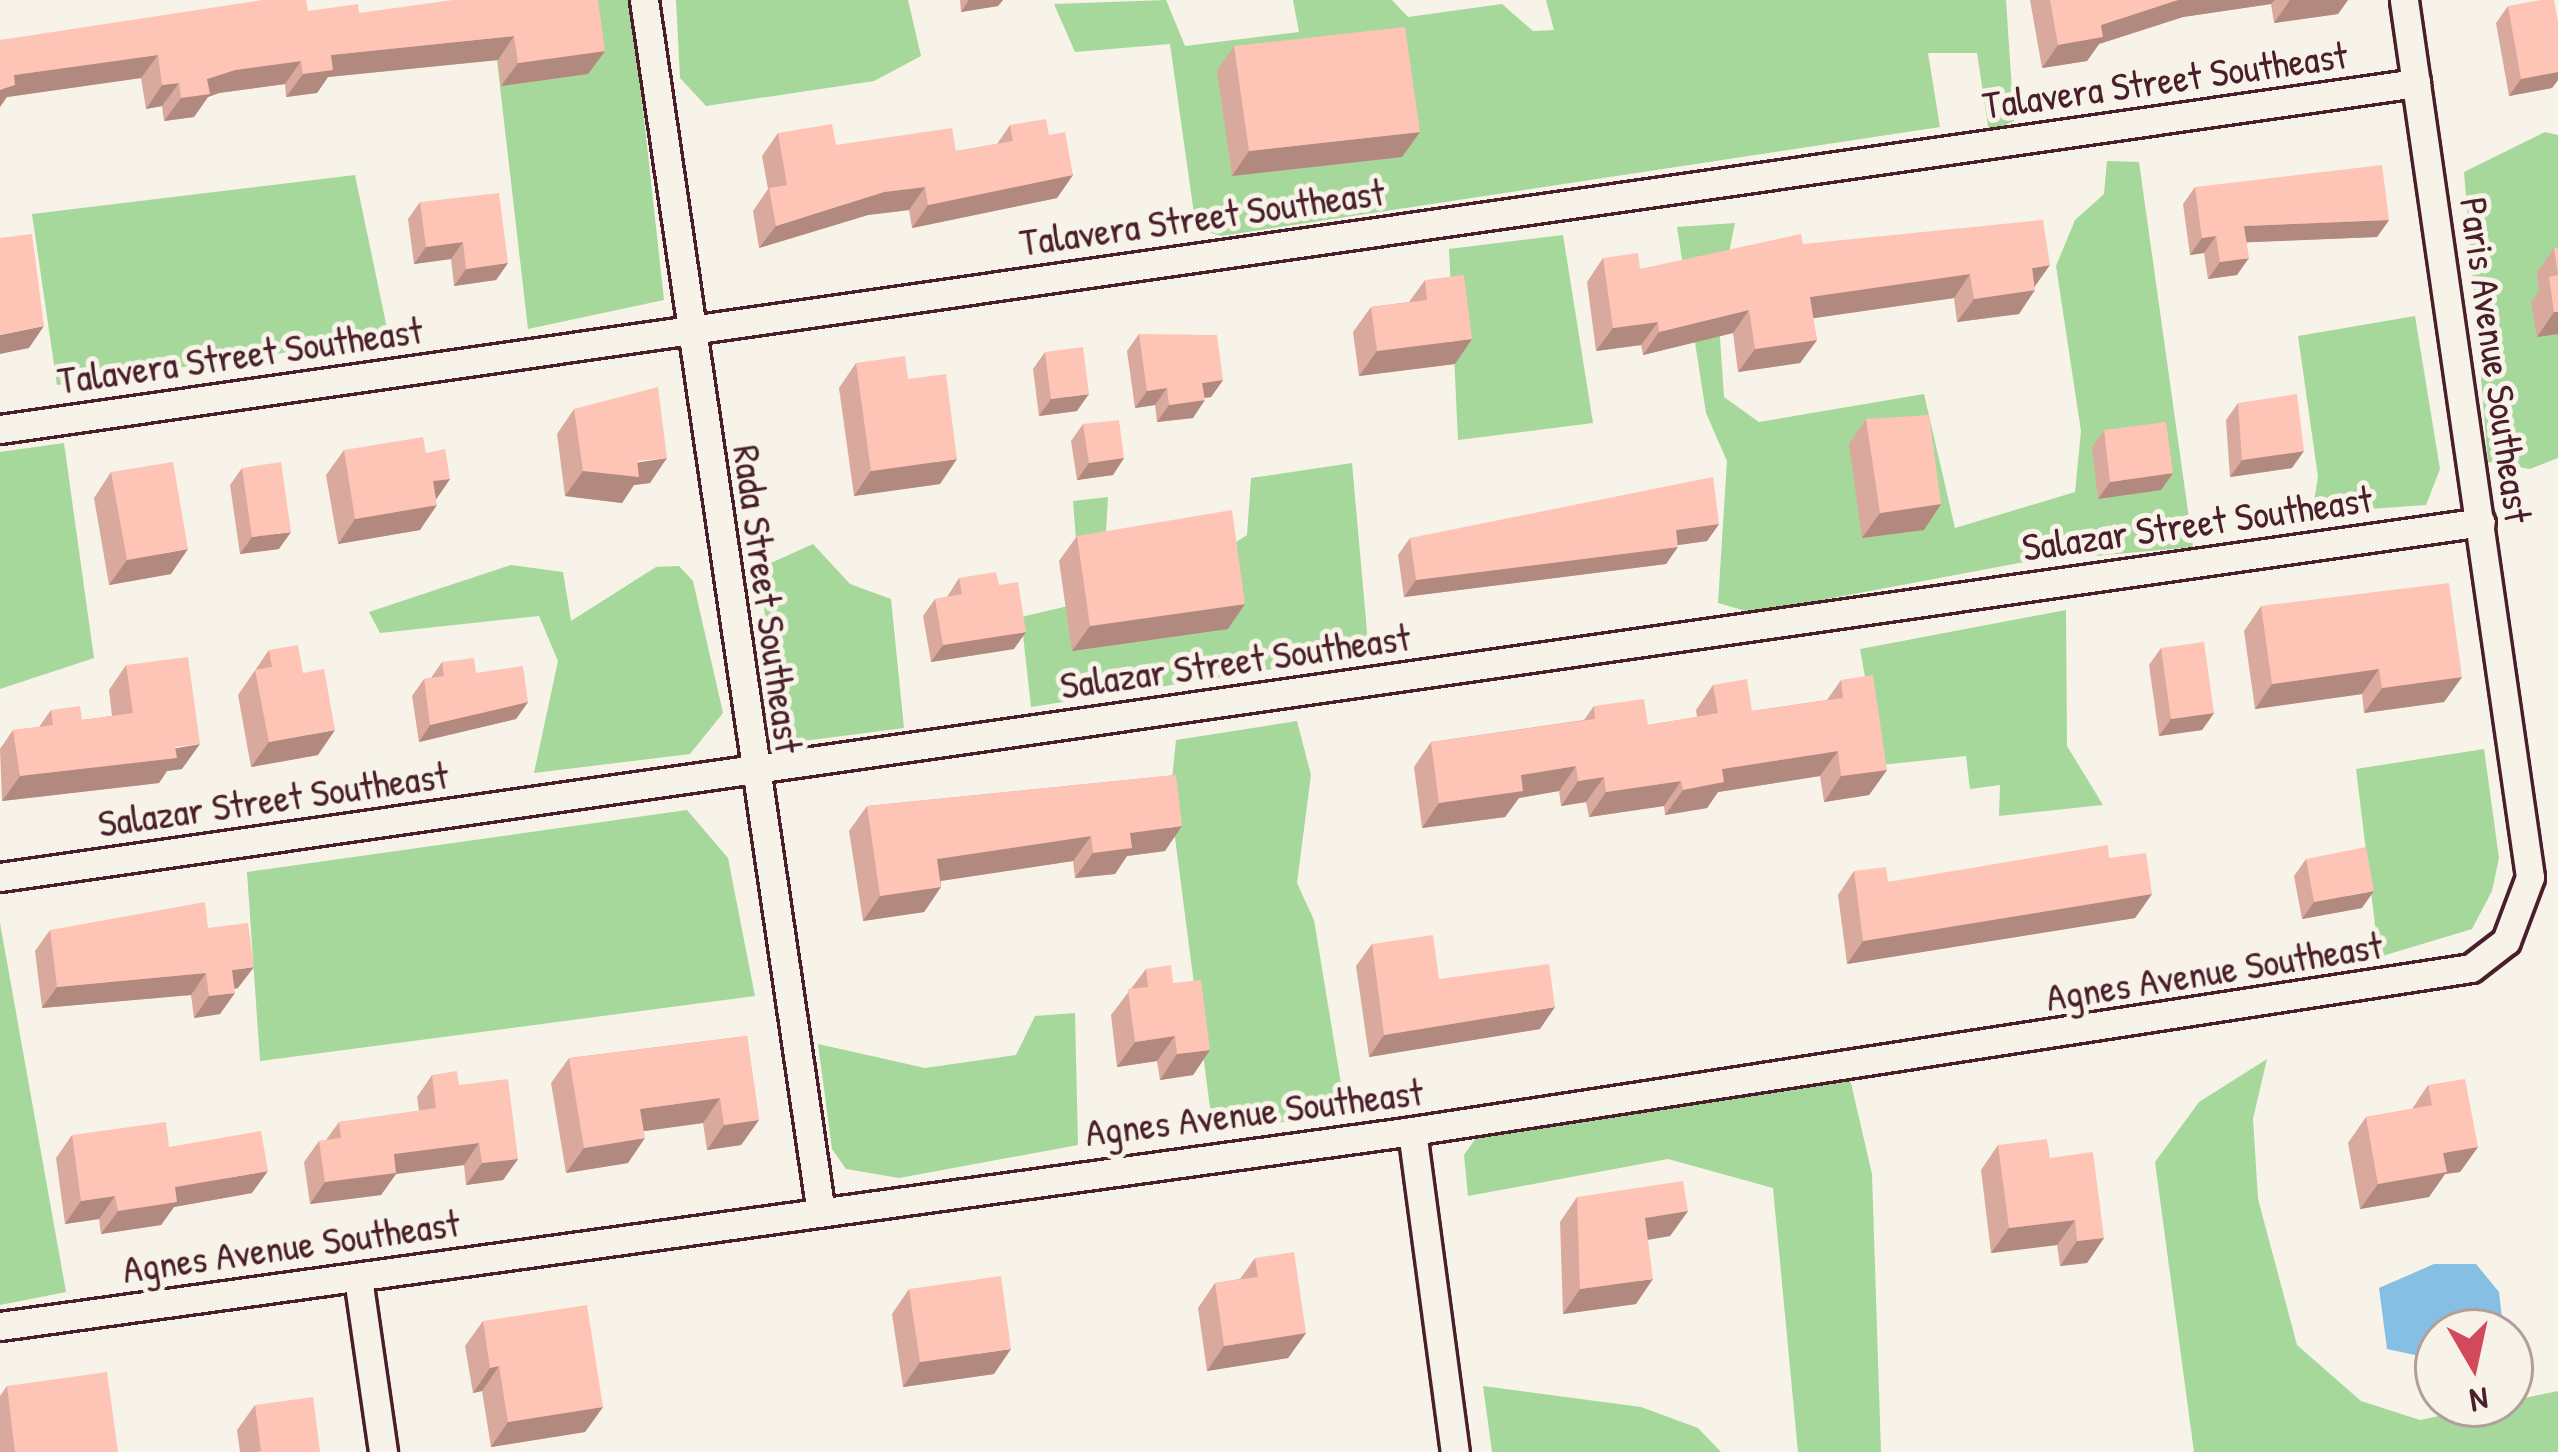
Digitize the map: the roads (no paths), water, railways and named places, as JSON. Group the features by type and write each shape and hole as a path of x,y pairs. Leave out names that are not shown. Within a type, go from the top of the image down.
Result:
{"street":[{"name":"Rada Street Southeast","path":"644,0 752,770 820,1207"},
{"name":"Paris Avenue Southeast","path":"2404,0 2530,877 2506,941"},
{"name":"Talavera Street Southeast","path":"0,429 2416,83"},
{"name":"Salazar Street Southeast","path":"0,877 2481,522"},
{"name":"Agnes Avenue Southeast","path":"0,1325 358,1278 820,1207 1412,1131 2429,978 2471,968 2506,941"},
{"path":"1412,1131 1455,1452"},
{"path":"358,1278 383,1452"}],"water":[{"path":"2434,1264 2476,1264 2499,1292 2501,1308 2414,1308 2414,1355 2387,1349 2379,1288"}]}
